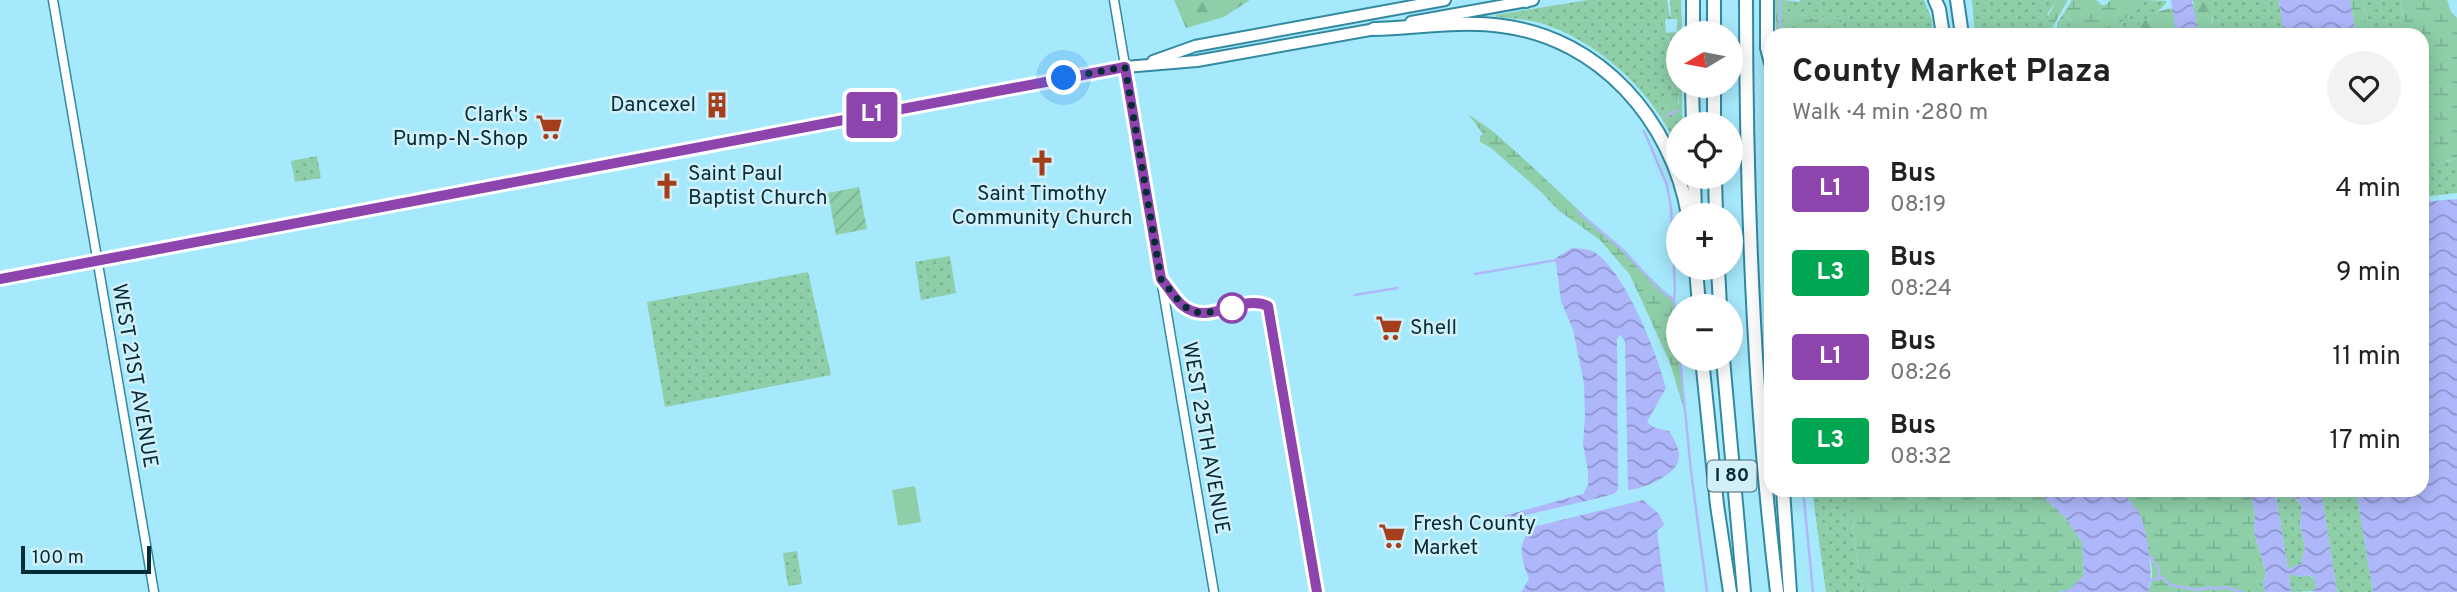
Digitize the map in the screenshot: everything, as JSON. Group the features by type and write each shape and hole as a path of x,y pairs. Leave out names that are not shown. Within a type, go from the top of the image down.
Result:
{"highway":[{"path":"1693,0 1693,21"},
{"path":"1714,0 1714,21"},
{"name":"I 80","path":"1746,0 1748,225 1764,473"},
{"path":"1766,0 1767,28"},
{"path":"1935,0 1941,28"},
{"path":"1958,1 1961,28"},
{"path":"1374,29 1417,28 1452,23 1504,26 1536,33 1561,43 1592,61 1618,81 1641,106 1659,132 1674,163 1685,203"},
{"path":"1703,371 1717,505 1730,592"},
{"name":"I 80","path":"1724,371 1744,592"},
{"name":"I 80","path":"1766,497 1777,592"},
{"path":"1783,497 1790,592"}],"main road":[{"path":"1145,64 1195,46 1445,0"},
{"path":"0,279 1125,67 1197,61 1528,0"}],"street":[{"name":"WEST 21ST AVENUE","path":"53,0 153,592"},
{"name":"WEST 25TH AVENUE","path":"1114,0 1214,592"},
{"path":"1161,279 1183,306 1202,314"}],"green space":[{"path":"1174,0 1250,0 1224,17 1186,28"},
{"path":"1588,0 1667,0 1671,17 1670,0 1681,0 1682,21 1663,19 1666,36 1666,98 1670,98 1665,111 1679,104 1679,98 1682,98 1682,112 1666,112 1666,126 1626,75 1589,46 1549,26 1495,15"},
{"path":"1775,0 1784,0 1788,12 1812,18 1841,17 1842,22 1841,28 1776,28"},
{"path":"1784,0 1924,0 1932,20 1932,28 1840,28 1843,22 1841,17 1812,18 1788,12"},
{"path":"1972,0 2057,0 2048,13 2047,28 1974,28"},
{"path":"2057,0 2068,0 2052,28 2043,25"},
{"path":"2072,0 2096,0 2106,5 2110,0 2145,0 2116,28 2071,27 2070,19 2064,13"},
{"path":"2145,0 2167,1 2154,15 2134,28 2116,28"},
{"path":"2192,0 2279,0 2283,28 2210,28 2213,20 2209,3 2194,3"},
{"path":"2350,0 2363,0 2368,28 2355,28"},
{"path":"2363,0 2400,0 2405,28 2368,28"},
{"path":"2400,0 2447,0 2451,12 2457,18 2457,159 2437,159 2429,151 2429,28 2405,28"},
{"path":"2209,2 2212,15 2209,28 2197,28 2194,3"},
{"path":"2173,8 2176,28 2133,28 2137,26 2155,12"},
{"path":"2064,13 2073,28 2057,28 2057,23"},
{"path":"1663,19 1665,19 1666,36"},
{"path":"1670,98 1678,98 1676,112 1666,112 1665,111"},
{"path":"1468,114 1494,132 1668,294 1666,354 1630,275 1600,240 1558,210 1491,148 1480,142 1480,136 1483,134"},
{"path":"2429,145 2447,161 2457,159 2457,193 2429,196"},
{"path":"317,156 321,178 295,182 291,161"},
{"path":"859,187 867,229 836,235 828,193"},
{"path":"950,256 956,293 921,300 915,262"},
{"path":"808,272 831,375 665,407 647,302"},
{"path":"1672,371 1681,371 1685,413"},
{"path":"915,486 921,522 898,526 892,490"},
{"path":"1813,497 1848,497 1862,592 1826,592"},
{"path":"1848,497 2044,497 2065,517 2082,542 2084,575 2070,589 2059,592 1862,592"},
{"path":"2124,497 2251,497 2255,514 2254,532 2266,573 2263,583 2265,592 2148,592 2152,566 2139,527"},
{"path":"2276,497 2294,497 2302,507 2300,525 2305,547 2301,564 2288,569"},
{"path":"2322,497 2357,497 2373,592 2337,592"},
{"path":"797,551 802,584 788,586 783,553"},
{"path":"2292,574 2299,577 2308,575 2316,580 2315,591 2291,592 2289,576"}],"water":[{"path":"2171,0 2192,0 2198,28 2175,28"},
{"path":"2279,0 2350,0 2355,28 2283,28"},
{"path":"2457,199 2457,592 2373,592 2357,497 2429,497 2429,201"},
{"path":"1572,248 1594,252 1606,262 1628,294 1655,355 1666,388 1647,422 1653,427 1669,431 1679,458 1666,475 1651,484 1628,490 1625,341 1620,335 1617,339 1618,490 1603,497 1505,520 1503,516 1583,494 1588,485 1583,444 1584,383 1573,330 1561,301 1556,263 1551,261"},
{"path":"2044,497 2126,497 2138,511 2144,528 2151,575 2148,592 2059,592 2070,589 2084,575 2082,542 2065,517"},
{"path":"2251,497 2276,497 2288,569 2301,564 2305,547 2300,525 2302,507 2293,497 2322,497 2337,592 2313,592 2316,586 2313,577 2292,574 2289,576 2291,592 2265,592 2263,583 2266,573 2254,532 2255,514"},
{"path":"1643,500 1659,514 1664,525 1657,531 1665,592 1521,592 1529,579 1522,558 1522,545 1533,527"}],"waterway":[{"path":"1780,0 1780,28"},
{"path":"1644,131 1667,185 1671,207 1675,294"},
{"path":"1577,211 1624,251 1666,294"},
{"path":"1475,274 1551,261"},
{"path":"1355,295 1397,288"},
{"path":"1681,371 1707,592"},
{"path":"1804,497 1813,592"},
{"path":"2147,558 2151,557 2162,578"},
{"path":"2151,580 2163,578 2170,585 2198,590 2225,587 2242,592"}],"bus line":[{"name":"L1","path":"0,279 1125,67 1161,279 1183,306 1202,314 1259,301 1268,306 1317,592"}],"place":[{"name":"Dancexel","path":"717,105"},
{"name":"Clark's Pump-N-Shop","path":"549,127"},
{"name":"Saint Timothy Community Church","path":"1042,163"},
{"name":"Saint Paul Baptist Church","path":"667,186"},
{"name":"Shell","path":"1389,328"},
{"name":"Fresh County Market","path":"1392,536"}],"route":[{"path":"1064,78 1125,67 1161,279 1183,306 1190,310 1202,314 1232,308"}]}
